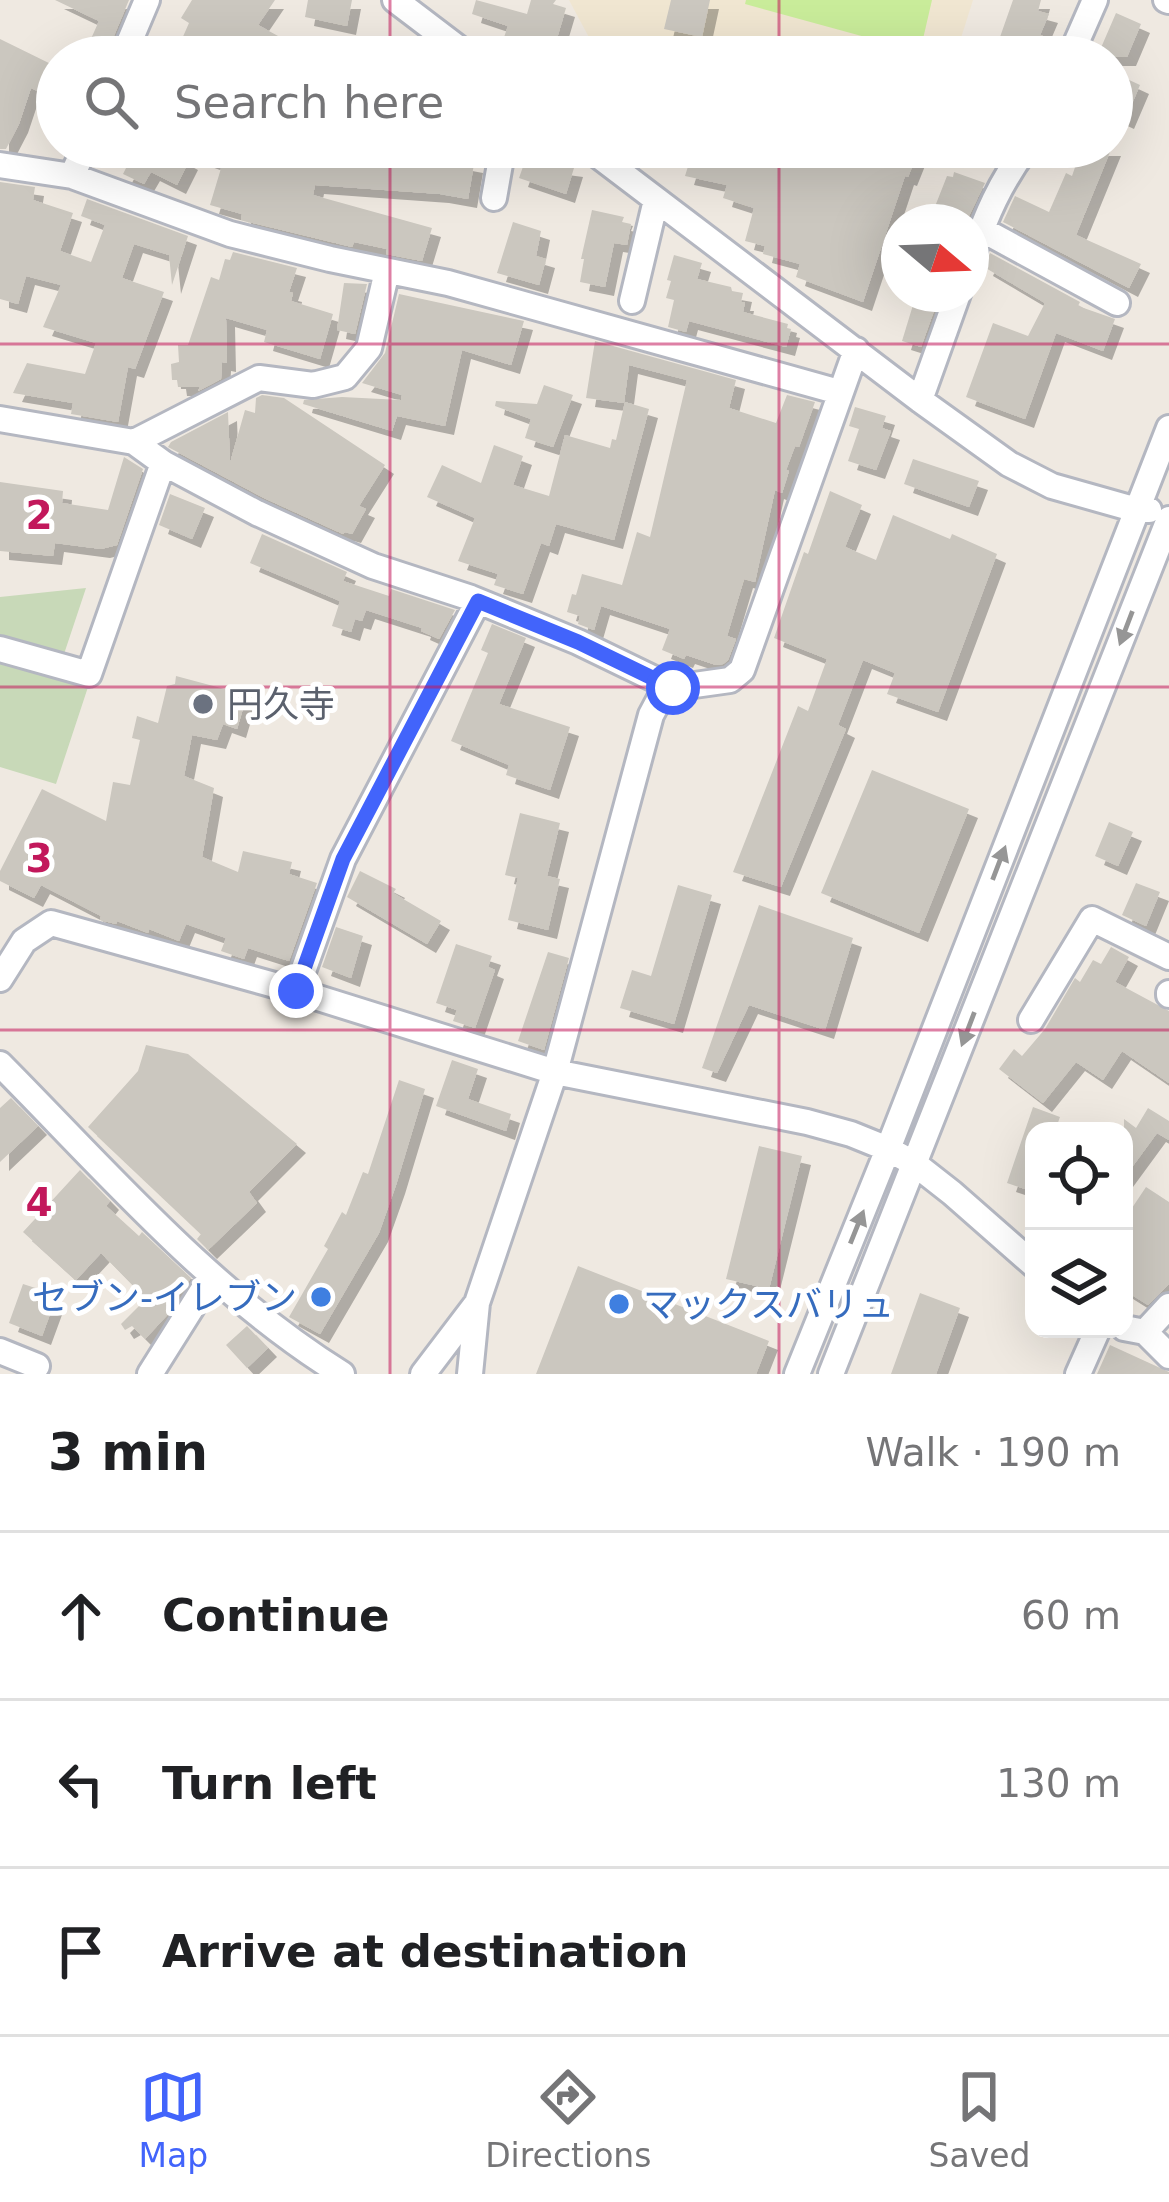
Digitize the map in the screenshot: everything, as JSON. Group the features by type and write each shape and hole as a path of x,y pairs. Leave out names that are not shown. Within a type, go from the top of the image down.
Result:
{"street":[{"path":"132,36 147,0"},
{"path":"395,0 442,36"},
{"path":"1079,36 1095,0"},
{"path":"0,165 73,176 230,233 330,260 448,283 839,392"},
{"path":"73,176 76,168"},
{"path":"494,198 499,168"},
{"path":"614,168 1009,464 1052,486 1169,515 831,1374"},
{"path":"989,213 1011,168"},
{"path":"632,301 656,200"},
{"path":"989,233 1117,304"},
{"path":"134,442 259,378 313,386 345,377 370,348 386,271"},
{"path":"920,400 952,312"},
{"path":"470,1374 477,1303 555,1072 651,715 673,688 730,680 742,670 856,350"},
{"path":"0,419 134,442 257,513 374,566 578,642 673,688"},
{"path":"797,1374 1169,428"},
{"path":"0,649 89,674 164,463"},
{"path":"296,991 343,859 478,601"},
{"path":"1030,1020 1092,919 1169,957"},
{"path":"0,979 24,940 51,923 296,991 555,1072 807,1122 851,1134 915,1164 1025,1257"},
{"path":"0,1064 211,1277 270,1327 342,1374"},
{"path":"150,1374 211,1277"},
{"path":"423,1374 477,1303"},
{"path":"1169,1306 1134,1330 1169,1356"},
{"path":"1078,1374 1094,1338"},
{"path":"0,1351 37,1366"}],"shaded area":[{"path":"569,0 973,0 962,36 588,36"}],"green space":[{"path":"746,0 932,0 924,36 862,36 745,4"},
{"path":"86,588 63,657 0,638 0,597"},
{"path":"0,659 88,687 56,784 0,767"}],"building":[{"path":"55,0 129,0 114,36 92,36 99,21"},
{"path":"192,0 275,0 258,25 278,36 183,36 189,23 181,18"},
{"path":"308,0 352,0 347,26 305,17"},
{"path":"476,0 527,14 531,0 556,0 553,4 566,8 558,36 504,36 508,26 472,14"},
{"path":"671,0 710,0 702,36 664,29"},
{"path":"1013,0 1041,0 1038,11 1049,14 1043,36 1000,36"},
{"path":"1116,13 1141,24 1133,43 1133,36 1106,36"},
{"path":"0,39 36,57 36,90 31,88 19,124 6,149 0,149"},
{"path":"126,168 186,168 177,185 151,172 144,184 123,174"},
{"path":"221,168 473,168 468,199 315,185 313,195 432,228 422,261 386,254 387,249 354,242 352,247 241,220 242,214 210,205"},
{"path":"523,168 574,168 566,194 519,178"},
{"path":"687,168 912,168 896,204 881,204 881,248 863,302 796,277 800,264 763,254 765,246 745,241 754,208 723,198 727,185 685,176"},
{"path":"1075,168 1103,168 1076,235 1141,264 1129,288 1003,222 1015,196 1049,212 1066,173 1072,176"},
{"path":"954,172 985,183 975,204 936,204 947,176 953,177"},
{"path":"0,182 35,187 33,200 73,213 60,251 91,262 105,225 81,216 87,199 188,236 172,285 169,255 134,244 122,278 164,292 135,369 128,367 118,422 71,414 73,403 13,393 27,363 85,374 96,343 43,327 61,285 26,276 18,304 0,299"},
{"path":"592,210 624,217 622,222 631,224 627,245 614,243 605,287 580,282"},
{"path":"513,222 541,231 536,256 546,259 539,285 497,273"},
{"path":"233,252 297,268 291,301 333,314 320,359 264,342 267,330 226,318 227,363 222,362 221,379 198,391 200,387 178,387 177,380 172,380 171,364 179,362 178,345 188,345 211,277 219,280 225,259 230,260"},
{"path":"674,255 702,263 697,279 743,293 743,312 788,324 786,347 689,321 686,332 668,327 674,300 666,298 671,281 667,280"},
{"path":"989,255 1080,302 1078,306 1115,319 1103,351 1056,333 1025,419 966,397 993,323 1028,336 1045,303 989,270"},
{"path":"344,283 367,284 355,334 337,330"},
{"path":"399,294 524,321 511,365 462,350 445,426 397,416 392,431 303,404 304,400 342,397 401,400 402,395 362,383 385,353"},
{"path":"911,312 934,312 921,347 902,341"},
{"path":"595,341 736,380 729,408 776,423 787,395 815,402 786,470 782,493 775,490 755,582 744,579 727,636 736,639 723,664 686,655 684,659 662,650 670,629 601,606 594,630 578,624 580,616 567,612 582,574 622,585 637,532 650,537 687,380 629,365 624,403 586,398"},
{"path":"544,385 573,395 553,447 525,438 531,419 495,406 496,401 537,404"},
{"path":"256,398 284,398 385,465 359,506 366,509 352,534 264,498 168,447 228,412 230,463 245,410 255,413"},
{"path":"625,402 649,409 614,540 556,524 549,546 541,543 523,594 494,585 498,574 458,561 475,518 427,497 442,465 481,483 494,445 523,456 513,485 549,496 565,435 610,448"},
{"path":"855,407 886,416 882,428 891,431 876,470 848,461 859,429 849,426"},
{"path":"124,457 143,469 117,545 101,549 55,543 53,556 0,551 0,482 63,491 62,503 108,510"},
{"path":"913,459 979,481 969,507 904,484"},
{"path":"830,491 862,505 845,547 876,560 893,515 997,554 938,712 887,694 895,673 863,660 838,725 846,729 781,887 733,872 798,706 808,711 827,659 774,638"},
{"path":"170,494 205,508 192,539 159,525"},
{"path":"262,534 347,572 343,581 389,596 391,589 455,610 439,639 422,628 366,610 362,621 355,619 351,632 332,626 340,601 250,563"},
{"path":"492,624 526,638 499,704 570,727 550,790 506,775 509,765 451,741 488,653 481,650"},
{"path":"176,676 247,695 237,729 223,724 217,740 192,735 184,776 214,788 202,857 238,872 243,851 292,862 289,874 317,883 289,961 248,948 244,959 221,951 226,938 186,924 179,941 149,929 148,933 100,920 101,916 41,885 34,898 0,881 0,871 42,789 106,821 113,782 130,785 140,740 132,738 137,716 158,723 167,686 175,684"},
{"path":"872,770 969,809 919,933 821,893"},
{"path":"520,813 560,823 547,876 560,879 548,930 508,920 518,878 505,875"},
{"path":"1109,822 1133,832 1118,866 1095,856"},
{"path":"360,871 441,921 427,944 347,897"},
{"path":"1136,883 1160,892 1146,926 1122,915"},
{"path":"678,885 712,895 674,1024 620,1008 632,970 651,976"},
{"path":"759,905 853,938 825,1030 749,1005 717,1073 702,1068"},
{"path":"336,927 363,936 351,978 322,967"},
{"path":"456,944 492,956 488,967 495,970 475,1028 453,1021 457,1010 436,1003"},
{"path":"1111,947 1129,957 1115,982 1169,1011 1169,1083 1122,1051 1103,1080 1076,1062 1043,1103 999,1069 1014,1049 1022,1056 1045,1029 1075,978 1080,982 1093,960 1101,964"},
{"path":"548,952 569,958 544,1050 518,1041"},
{"path":"146,1045 188,1054 297,1144 249,1192 257,1203 208,1250 197,1239 201,1234 88,1127 138,1071"},
{"path":"452,1060 478,1069 468,1099 511,1114 506,1131 436,1106"},
{"path":"399,1080 425,1089 396,1185 379,1233 320,1334 289,1317 328,1249 324,1246 342,1212 346,1215 363,1172 368,1174"},
{"path":"11,1098 38,1126 0,1162 0,1108"},
{"path":"1033,1107 1060,1117 1058,1122 1028,1122"},
{"path":"1148,1108 1169,1121 1169,1140 1157,1133 1133,1166 1133,1126 1136,1128"},
{"path":"1025,1130 1025,1189 1007,1183"},
{"path":"759,1146 802,1156 769,1289 726,1279"},
{"path":"80,1170 110,1201 106,1206 191,1278 165,1305 170,1312 145,1339 132,1326 125,1330 121,1324 146,1299 101,1253 76,1280 23,1232"},
{"path":"1146,1187 1169,1202 1169,1284 1148,1305 1133,1296 1133,1206"},
{"name":"マックスバリュ","path":"578,1266 769,1341 756,1374 536,1374"},
{"path":"23,1284 57,1295 42,1336 9,1323"},
{"path":"920,1293 960,1308 936,1374 891,1374"},
{"path":"247,1326 268,1348 247,1368 226,1345"},
{"path":"1110,1345 1169,1372 1169,1374 1097,1374"}],"place":[{"name":"円久寺","path":"203,704"},
{"name":"セブン-イレブン","path":"321,1297"},
{"name":"マックスバリュ","path":"619,1304"}],"route":[{"path":"296,991 343,859 478,601 673,688"}]}
